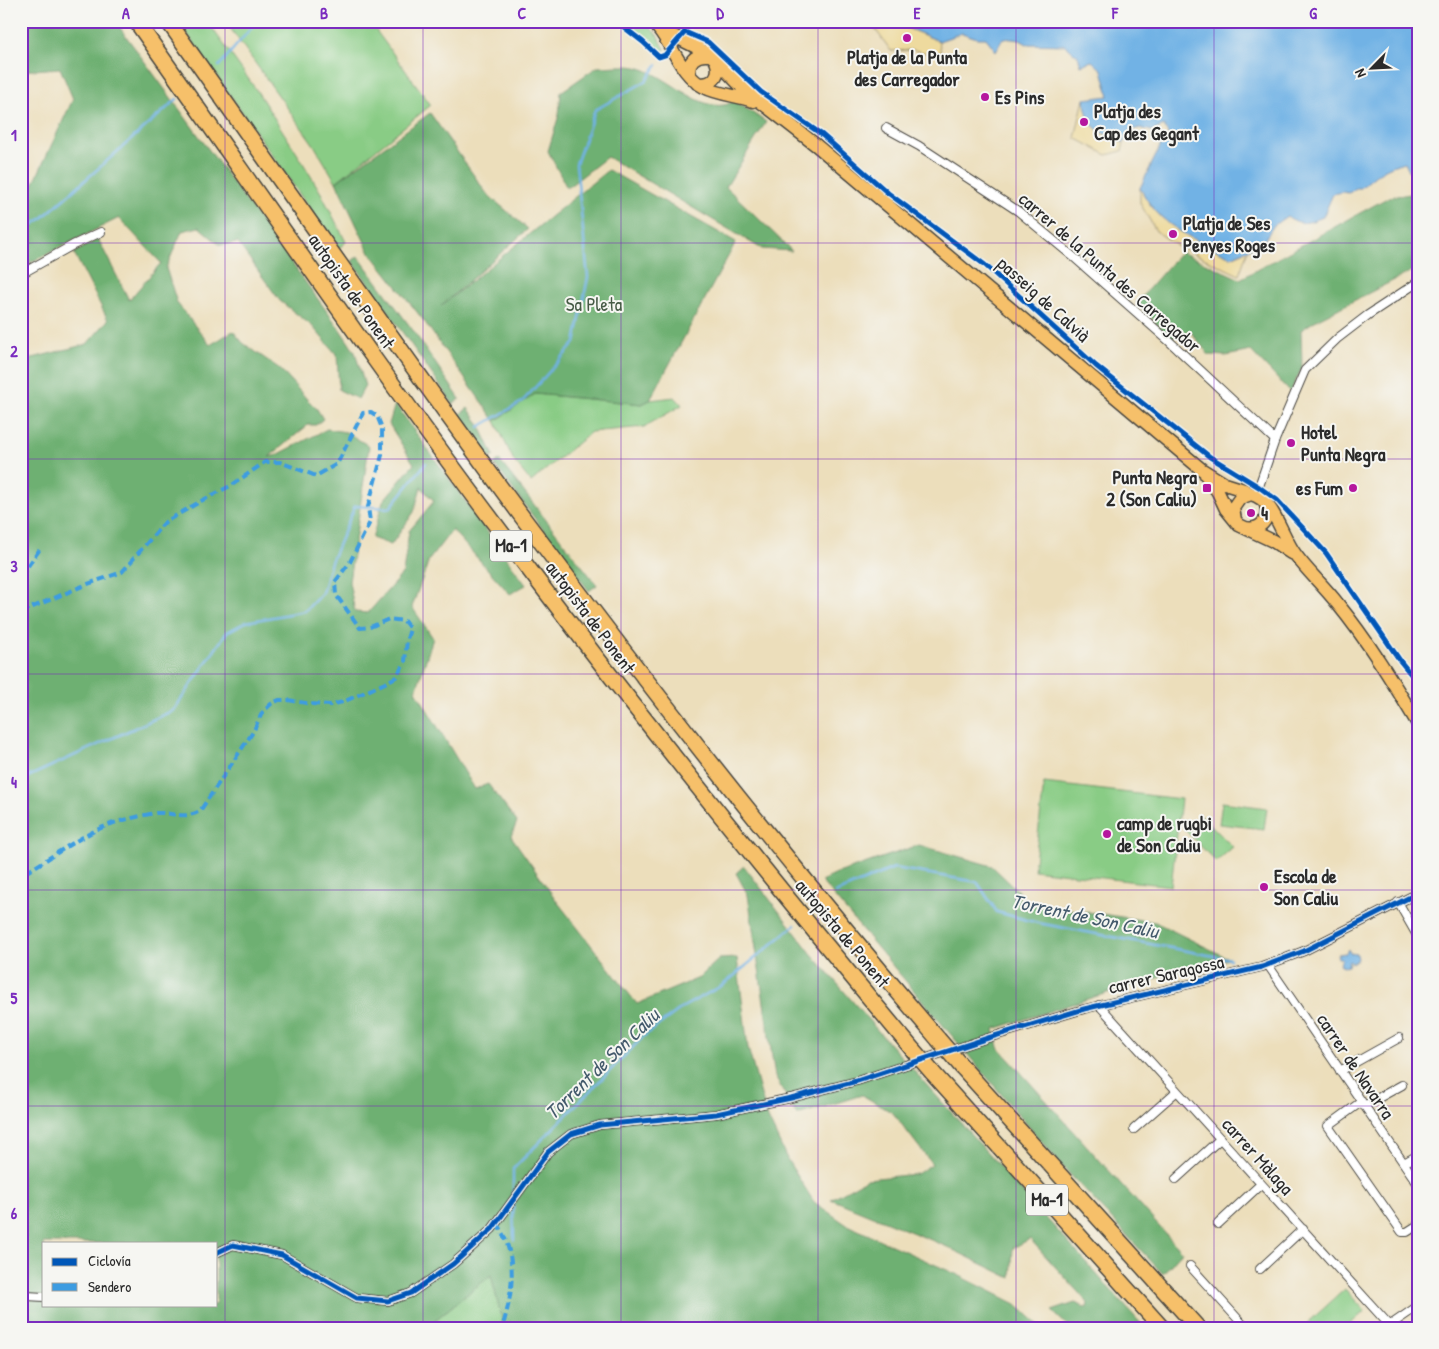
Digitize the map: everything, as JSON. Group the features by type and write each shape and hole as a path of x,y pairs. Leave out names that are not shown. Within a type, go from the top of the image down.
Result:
{"highway":[{"name":"autopista de Ponent","path":"136,21 396,388 512,547 705,797 913,1057"},
{"name":"autopista de Ponent","path":"168,21 422,379 558,565 727,782 938,1040 1139,1264"},
{"name":"Ma-1","path":"913,1057 932,1072 1162,1328"},
{"name":"Ma-1","path":"1139,1264 1198,1328"},
{"path":"1139,1264 1179,1298 1207,1328"}],"main road":[{"path":"656,25 700,49 712,58 735,81 855,177 1201,469 1225,484 1262,498 1276,517 1286,540 1296,556 1336,602 1366,642 1393,681 1418,724"},
{"path":"656,25 672,48 684,72 717,92 738,96 767,106"},
{"path":"697,56 712,58 719,70 715,79 707,84 694,79 688,70 692,59 697,56"},
{"path":"1201,469 1218,492 1226,508 1240,524 1273,541 1296,556"},
{"path":"1253,494 1240,498 1235,502 1233,514 1240,524 1250,529 1261,525 1267,516 1266,504"}],"street":[{"name":"carrer de la Punta des Carregador","path":"886,128 919,146 1018,211 1154,328 1275,440"},
{"path":"21,274 73,245 101,232"},
{"path":"1253,494 1305,370 1338,338 1368,315 1418,282"},
{"name":"carrer Saragossa","path":"218,1252 233,1246 282,1255 357,1298 388,1301 411,1293 453,1264 492,1229 548,1152 571,1134 600,1125 716,1114 773,1102 857,1081 913,1057 986,1039 1099,1005 1268,965 1304,951 1418,893"},
{"path":"1398,902 1418,937"},
{"name":"carrer de Navarra","path":"1268,965 1418,1184"},
{"name":"carrer Màlaga","path":"1099,1005 1303,1229 1389,1327"},
{"path":"1340,1071 1399,1038"},
{"path":"1402,1085 1363,1104 1328,1126 1402,1232 1407,1232 1418,1225"},
{"path":"1134,1129 1176,1091"},
{"path":"1176,1179 1220,1139"},
{"path":"1404,1163 1418,1155"},
{"path":"1218,1224 1262,1184"},
{"path":"1260,1269 1303,1229"},
{"path":"1190,1266 1246,1328"},
{"path":"21,1292 27,1296 42,1297"},
{"path":"1389,1327 1418,1306"}],"green space":[{"path":"21,21 115,21 355,352 365,386 358,399 339,390 337,355 312,326 280,301 238,243 220,245 199,227 182,231 166,268 177,303 210,345 233,331 243,343 280,369 317,409 323,419 316,425 308,425 269,457 277,455 327,429 346,432 369,446 349,582 355,612 368,613 403,573 409,531 434,501 421,487 414,512 391,545 372,538 383,501 414,464 389,424 395,404 526,585 510,594 452,530 429,560 412,607 433,638 416,691 475,789 488,784 517,822 511,836 559,904 637,1004 699,978 719,959 737,958 748,1048 767,1116 788,1161 814,1202 847,1225 958,1275 1016,1304 1042,1328 504,1328 491,1275 425,1328 21,1328 21,361 87,344 108,320 74,253 98,239 129,300 161,263 119,218 21,267 21,204 29,193 73,99 60,68 21,71"},
{"path":"178,21 207,21 255,88 321,193 346,242 338,249"},
{"path":"225,21 369,21 431,105 336,182 314,145"},
{"path":"623,21 644,21 657,35 665,49 661,54 659,53"},
{"path":"624,66 640,68 704,102 724,105 735,101 766,122 726,187 792,251 762,249 607,157 567,188 548,151 559,115 561,92 597,67"},
{"name":"Sa Pleta","path":"430,113 487,194 528,229 441,306 608,170 736,242 650,400 642,404 535,394 495,421 424,321 369,251 336,182"},
{"path":"1418,193 1418,268 1318,319 1301,330 1302,368 1290,392 1251,351 1226,356 1209,355 1190,331 1171,338 1136,303 1181,252 1240,279 1389,197"},
{"path":"358,256 412,329 460,399 453,404 352,261"},
{"path":"535,394 642,404 650,400 675,397 682,405 644,427 591,432 531,482 514,461 495,421"},
{"path":"468,408 478,422 494,456 490,458 459,415"},
{"path":"499,460 597,585 589,591 494,464"},
{"name":"camp de rugbi de Son Caliu","path":"1044,783 1181,799 1171,886 1034,870"},
{"path":"1222,802 1267,808 1264,829 1219,824"},
{"path":"1202,816 1233,847 1216,862 1185,830"},
{"path":"919,845 992,866 1019,892 1020,902 1155,922 1230,959 1216,961 1094,997 994,1029 998,1047 1182,1252 1163,1274 1062,1166 821,881 838,873"},
{"path":"744,866 811,953 879,1032 1145,1328 1070,1328 1052,1311 1075,1303 1087,1308 1088,1303 1030,1239 1013,1248 1011,1278 943,1245 831,1199 867,1179 917,1174 932,1164 893,1113 862,1095 797,1115 775,1077 748,895 736,873"},
{"path":"491,1275 504,1328 425,1328"},
{"path":"1345,1289 1365,1311 1346,1328 1302,1328"}],"sand":[{"name":"Platja de la Punta des Carregador","path":"899,21 905,27 939,41 941,54 913,50 891,51 870,22"},
{"name":"Platja des Cap des Gegant","path":"1084,99 1092,124 1101,132 1124,143 1122,151 1107,155 1075,138"},
{"name":"Platja de Ses Penyes Roges","path":"1140,188 1149,203 1161,216 1189,237 1231,257 1248,250 1239,275 1176,245 1156,231 1140,203"}],"water":[{"path":"899,21 1418,21 1418,190 1412,194 1415,183 1405,162 1392,166 1376,175 1361,188 1356,188 1349,193 1333,194 1323,217 1305,223 1287,216 1274,225 1263,242 1231,257 1179,231 1153,208 1140,188 1161,145 1169,136 1164,126 1152,131 1140,128 1129,131 1124,143 1101,132 1092,124 1084,99 1109,96 1102,70 1092,61 1081,65 1078,56 1065,45 1027,44 1020,40 1003,38 996,51 986,38 977,38 962,33 939,41 905,27"},
{"path":"1348,949 1350,953 1357,954 1358,959 1352,963 1349,961 1348,966 1344,967 1340,964 1342,958 1338,958 1337,954 1346,953"}],"waterway":[{"path":"219,66 257,21"},
{"path":"479,427 522,402 575,343 588,277 576,164 595,110 646,81 657,65"},
{"path":"21,232 40,220 177,99"},
{"path":"21,780 174,710 227,632 246,622 305,611 322,593 331,562 355,506 390,508 426,463"},
{"name":"Torrent de Son Caliu","path":"835,893 894,868 977,882 997,912 1038,923 1230,959"},
{"name":"Torrent de Son Caliu","path":"513,1196 513,1169 644,1036 683,1007 723,985 795,925"},
{"name":"Torrent de Son Caliu","path":"513,1204 514,1240"}],"marked path":[{"path":"21,612 85,585 122,572 165,522 232,485 265,462 280,462 316,476 337,464 363,413 371,412 377,416 382,428 382,455 368,507 370,522 350,562 335,582 336,595 360,628 370,627 389,619 404,621 410,629 405,662 396,677 343,702 330,705 288,700 279,700 271,704 262,713 253,732 200,811 188,815 156,813 111,824 76,841 21,875"},
{"path":"21,576 40,549"},
{"path":"496,1223 508,1248 512,1274 509,1302 502,1328"}],"cycle path":[{"name":"passeig de Calvià","path":"616,21 659,57 665,55 685,32 708,42 761,92 821,134 888,193 985,265 1096,366 1210,457 1277,500 1326,553 1401,662 1418,683"},
{"path":"218,1252 233,1245 282,1255 357,1298 388,1301 411,1293 453,1264 492,1229 548,1152 571,1134 600,1125 716,1114 791,1098 857,1081 1084,1009 1262,967 1304,951 1418,893"}],"place":[{"name":"Platja de la Punta des Carregador","path":"907,38"},
{"name":"Es Pins","path":"985,97"},
{"name":"Platja des Cap des Gegant","path":"1084,122"},
{"name":"Platja de Ses Penyes Roges","path":"1173,234"},
{"name":"Hotel Punta Negra","path":"1291,443"},
{"name":"Punta Negra 2 (Son Caliu)","path":"1207,488"},
{"name":"es Fum","path":"1353,488"},
{"name":"4","path":"1251,513"},
{"name":"camp de rugbi de Son Caliu","path":"1107,834"},
{"name":"Escola de Son Caliu","path":"1264,887"}]}
